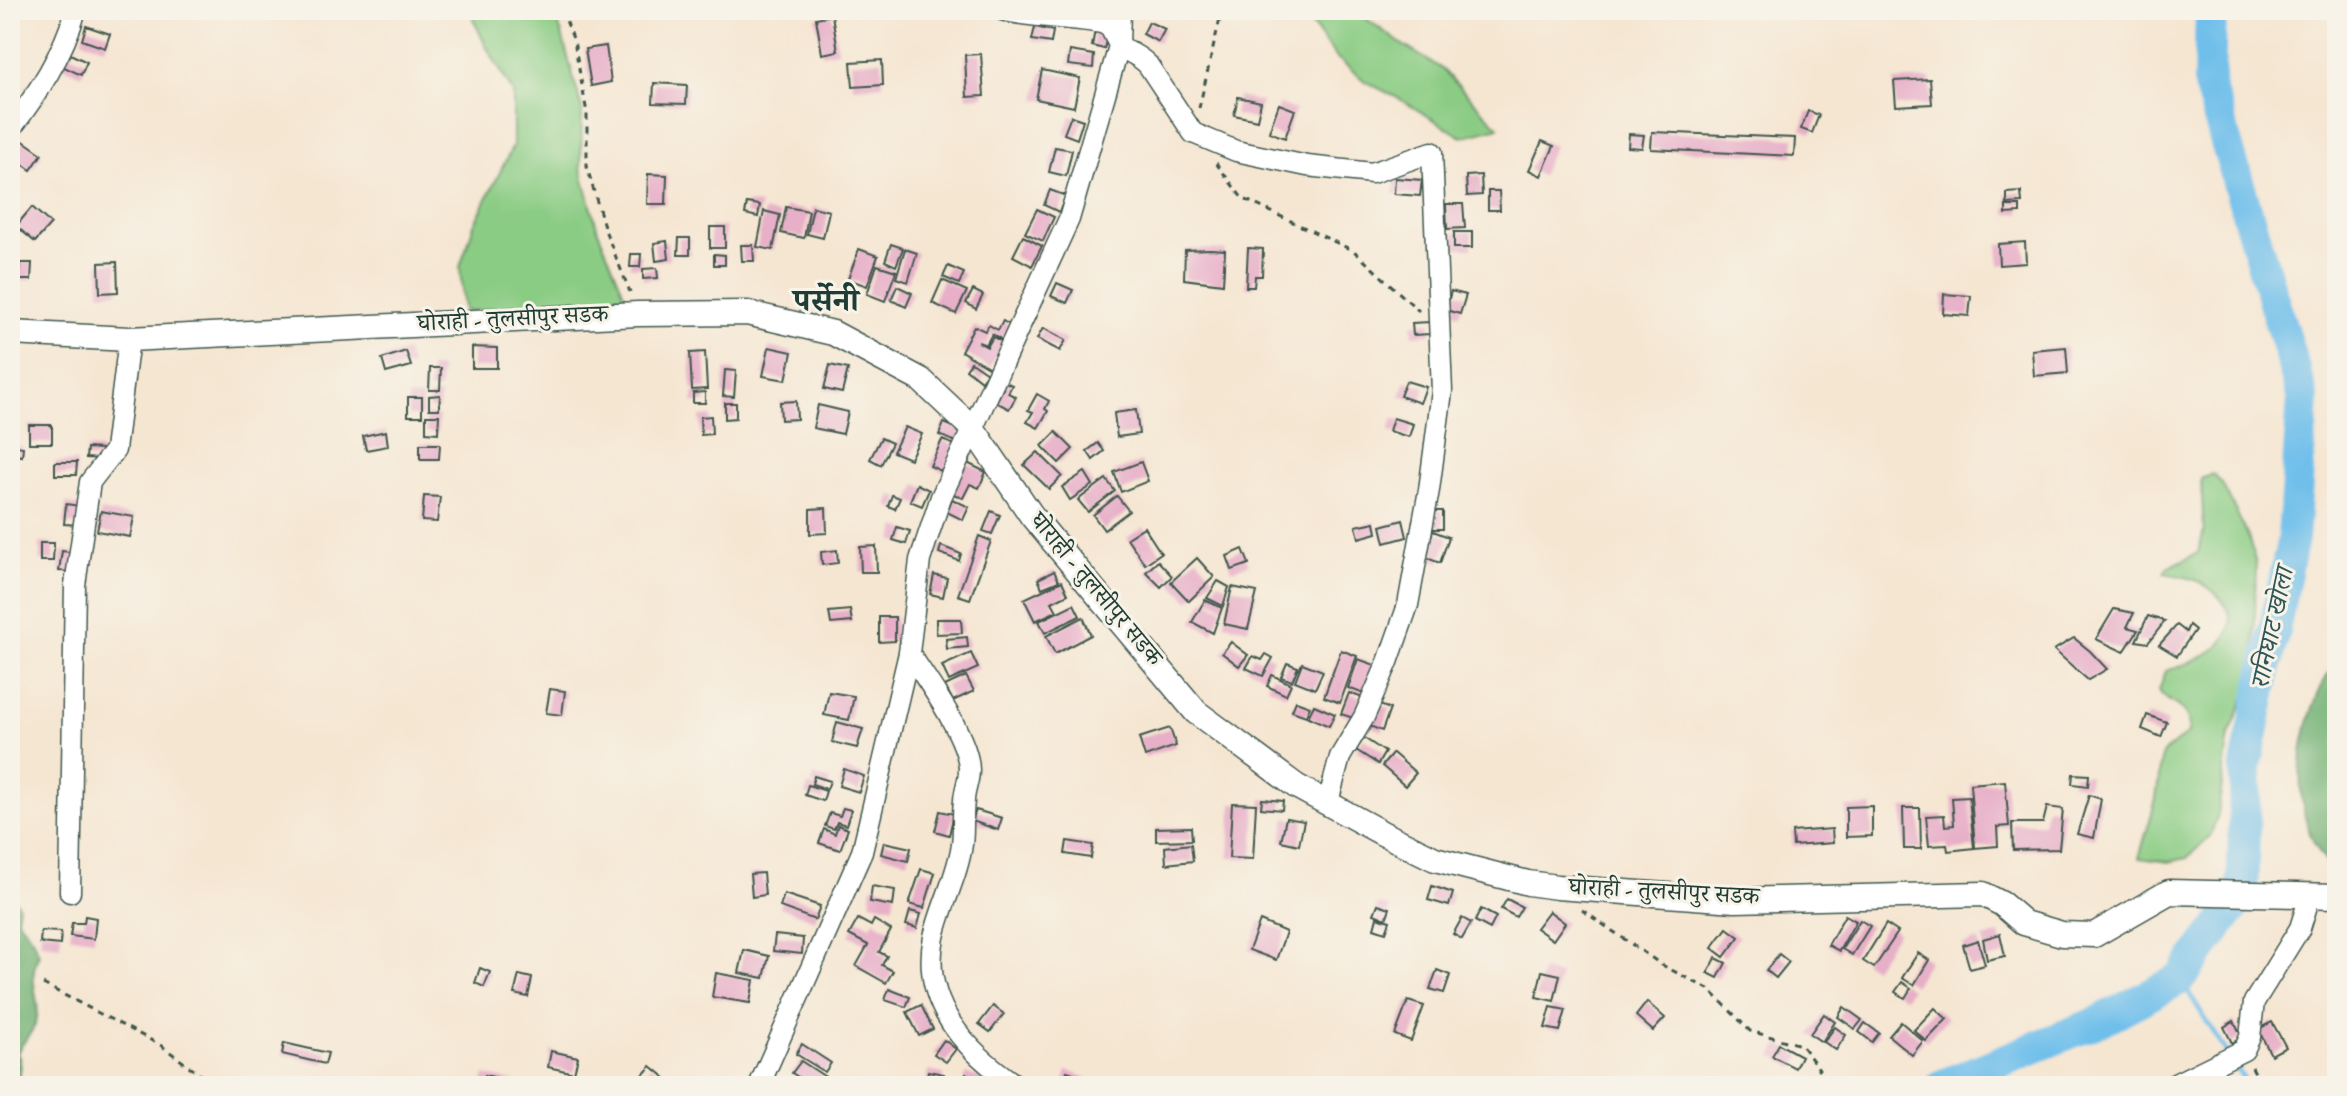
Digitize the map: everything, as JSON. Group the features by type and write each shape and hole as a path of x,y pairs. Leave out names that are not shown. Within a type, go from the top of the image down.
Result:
{"main road":[{"name":"घोराही - तुलसीपुर सडक","path":"10,333 129,339 638,314 747,313 833,333 921,380 973,429 1032,516 1196,712 1296,786 1435,859 1528,883 1557,887 1735,900 1983,894 2002,904 2024,923 2062,934 2094,935 2169,892 2310,896"},
{"path":"2310,896 2337,896"}],"street":[{"path":"10,130 40,90 69,32 76,10"},
{"path":"1002,10 1066,20 1095,21 1108,26 1119,46 1148,65 1193,133 1236,151 1307,166 1372,173 1432,152 1442,391 1429,490 1408,605 1364,717 1340,757 1328,802"},
{"path":"759,1086 862,852 909,653 920,560 941,497 1069,219 1119,46 1120,10"},
{"path":"70,892 75,585 90,482 115,450 129,339"},
{"path":"909,653 965,748 969,770 962,845 933,939 933,983 943,1009 963,1043 989,1067 1017,1086"},
{"path":"2171,1086 2244,1050 2250,1037 2254,1002 2300,928 2310,896"}],"path":[{"path":"562,10 574,41 587,113 587,167 605,230 638,314"},
{"path":"1222,10 1193,133 1242,198 1354,251 1439,328"},
{"path":"1557,887 1589,916 1662,965 1710,990 1750,1031 1801,1045 1819,1069 1801,1086"},
{"path":"43,984 162,1046 215,1086"},
{"path":"2244,1050 2257,1077 2268,1086"}],"green space":[{"path":"469,10 550,10 561,31 582,109 581,168 598,231 626,298 464,311 460,267 474,225 513,146 513,92"},
{"path":"1302,10 1354,10 1442,69 1499,127 1462,137 1366,82 1336,57"},
{"path":"2213,474 2222,484 2248,536 2256,564 2254,676 2229,735 2218,814 2211,835 2187,858 2169,862 2139,858 2156,799 2162,754 2188,733 2187,716 2159,690 2166,671 2206,655 2218,646 2231,625 2229,612 2220,598 2202,583 2164,573 2167,568 2198,553 2204,531 2201,479"},
{"path":"2337,660 2337,874 2319,852 2308,826 2302,798 2301,769 2304,739 2312,710"},
{"path":"10,892 19,906 17,919 32,938 39,954 34,974 37,1016 34,1028 17,1053 20,1070 13,1086 10,1086"}],"building":[{"path":"832,15 838,51 822,54 816,18"},
{"path":"1149,22 1165,29 1158,42 1143,34"},
{"path":"86,26 110,34 105,48 82,40"},
{"path":"1035,27 1053,31 1051,43 1032,40"},
{"path":"1095,30 1108,33 1104,49 1092,46"},
{"path":"606,46 611,82 591,86 585,49"},
{"path":"1070,51 1094,55 1093,68 1068,65"},
{"path":"68,53 87,62 81,75 62,66"},
{"path":"981,54 984,96 967,97 965,55"},
{"path":"882,60 883,85 853,87 851,62"},
{"path":"1042,70 1080,78 1074,107 1036,99"},
{"path":"1930,79 1932,104 1896,106 1894,81"},
{"path":"654,83 687,85 686,104 653,103"},
{"path":"1238,97 1261,102 1257,120 1234,115"},
{"path":"1279,104 1295,110 1285,138 1269,132"},
{"path":"1808,111 1819,115 1812,133 1801,129"},
{"path":"1071,116 1083,120 1077,139 1064,134"},
{"path":"1652,132 1795,138 1794,156 1651,149"},
{"path":"1629,134 1644,135 1642,148 1628,147"},
{"path":"22,140 42,154 31,170 11,156"},
{"path":"1542,141 1554,146 1541,176 1529,170"},
{"path":"1055,147 1072,150 1066,176 1049,172"},
{"path":"648,174 667,175 666,204 647,204"},
{"path":"1481,175 1482,195 1467,196 1466,176"},
{"path":"1395,178 1422,180 1420,196 1394,194"},
{"path":"1050,190 1066,196 1059,212 1044,205"},
{"path":"1488,191 1499,191 1500,210 1488,210"},
{"path":"2021,192 2022,203 2007,204 2007,193"},
{"path":"747,203 760,205 758,217 745,214"},
{"path":"1446,204 1463,204 1465,228 1447,229"},
{"path":"2006,206 2020,206 2020,213 2006,214"},
{"path":"32,207 51,224 35,242 16,226"},
{"path":"786,207 809,211 804,238 781,233"},
{"path":"813,207 829,211 823,238 807,234"},
{"path":"1037,209 1054,217 1043,241 1025,233"},
{"path":"764,211 780,215 773,250 757,247"},
{"path":"710,227 725,227 725,248 710,248"},
{"path":"1454,232 1472,232 1472,248 1454,248"},
{"path":"1023,236 1042,246 1032,266 1013,256"},
{"path":"679,238 690,238 690,255 678,255"},
{"path":"667,241 669,259 656,261 654,243"},
{"path":"2025,242 2026,263 1999,265 1998,244"},
{"path":"891,244 903,248 896,266 885,261"},
{"path":"741,245 753,245 754,261 742,261"},
{"path":"1248,248 1263,249 1262,276 1255,276 1254,287 1246,287"},
{"path":"859,249 878,256 867,286 848,279"},
{"path":"905,249 917,253 908,282 896,278"},
{"path":"1185,250 1225,250 1223,284 1184,279"},
{"path":"631,254 641,254 640,267 630,267"},
{"path":"714,254 725,255 725,265 714,265"},
{"path":"117,262 118,292 100,293 99,263"},
{"path":"20,263 32,263 31,280 19,280"},
{"path":"877,265 896,271 885,301 867,294"},
{"path":"948,266 964,273 959,284 943,277"},
{"path":"657,268 658,278 643,279 643,269"},
{"path":"942,280 967,291 956,314 932,303"},
{"path":"1057,283 1073,290 1067,303 1051,296"},
{"path":"897,286 912,293 906,307 891,300"},
{"path":"973,290 983,295 976,309 966,303"},
{"path":"1451,291 1466,295 1460,314 1446,310"},
{"path":"1944,294 1971,296 1969,316 1943,314"},
{"path":"1003,321 1013,327 1004,341 992,334 986,345 978,342 987,347 993,337 1003,342 990,368 961,351 974,326 985,331 989,325 998,330"},
{"path":"1430,322 1431,334 1413,335 1412,323"},
{"path":"1043,328 1066,340 1060,351 1037,339"},
{"path":"472,347 497,348 497,368 472,368"},
{"path":"769,347 792,352 786,380 763,376"},
{"path":"2066,347 2068,373 2034,376 2032,350"},
{"path":"406,351 411,366 386,373 382,359"},
{"path":"705,352 707,389 692,390 690,353"},
{"path":"971,362 987,373 981,381 966,369"},
{"path":"830,365 848,369 842,393 824,389"},
{"path":"430,368 441,368 440,390 429,390"},
{"path":"725,370 736,371 734,397 723,396"},
{"path":"1003,381 1012,385 1008,393 1016,397 1009,409 996,402 1003,389 999,388"},
{"path":"1406,381 1426,387 1420,403 1400,396"},
{"path":"705,392 705,403 693,403 693,393"},
{"path":"1037,394 1049,401 1045,409 1048,411 1038,428 1027,422 1033,412 1028,410"},
{"path":"440,395 439,409 429,409 429,396"},
{"path":"408,397 422,397 422,416 408,416"},
{"path":"796,401 797,419 781,420 780,402"},
{"path":"725,403 736,403 736,418 725,419"},
{"path":"818,405 848,412 843,434 813,428"},
{"path":"1136,410 1139,434 1117,437 1114,413"},
{"path":"426,415 439,415 438,433 426,432"},
{"path":"711,416 712,434 701,435 700,417"},
{"path":"1393,418 1413,424 1409,437 1389,431"},
{"path":"944,423 961,430 956,442 939,435"},
{"path":"29,425 52,425 52,443 29,443"},
{"path":"905,427 922,434 910,459 893,452"},
{"path":"386,431 388,446 366,450 363,436"},
{"path":"1056,432 1073,449 1059,463 1042,446"},
{"path":"881,438 892,443 881,465 870,459"},
{"path":"942,440 955,445 943,472 930,466"},
{"path":"1098,443 1104,451 1093,460 1087,451"},
{"path":"420,444 440,444 439,459 420,459"},
{"path":"10,445 23,447 22,456 10,454"},
{"path":"87,448 101,449 101,459 86,458"},
{"path":"1038,452 1062,476 1049,489 1024,465"},
{"path":"55,462 77,462 76,475 55,475"},
{"path":"965,462 986,472 979,488 970,484 963,498 951,493"},
{"path":"1141,462 1148,481 1121,492 1114,472"},
{"path":"1085,472 1093,485 1070,500 1062,487"},
{"path":"1106,479 1115,491 1088,512 1078,500"},
{"path":"917,484 929,490 922,506 910,501"},
{"path":"892,495 900,498 895,509 888,506"},
{"path":"424,496 440,497 437,522 422,521"},
{"path":"1117,496 1129,511 1104,530 1093,515"},
{"path":"952,499 969,507 963,520 947,512"},
{"path":"66,504 80,506 79,525 64,524"},
{"path":"826,508 827,533 810,534 810,509"},
{"path":"101,511 134,517 130,537 97,531"},
{"path":"991,511 1000,515 992,534 983,531"},
{"path":"1430,511 1443,511 1443,529 1430,529"},
{"path":"1403,520 1407,537 1385,543 1381,526"},
{"path":"1375,522 1377,533 1359,538 1356,526"},
{"path":"897,527 910,531 906,544 893,540"},
{"path":"1144,527 1161,553 1145,564 1127,538"},
{"path":"1433,531 1449,537 1440,563 1424,557"},
{"path":"979,536 991,541 970,599 958,595"},
{"path":"40,543 54,543 53,561 40,561"},
{"path":"876,546 877,572 861,572 860,547"},
{"path":"941,546 961,554 959,561 939,553"},
{"path":"1243,549 1249,564 1232,570 1227,556"},
{"path":"837,550 838,563 822,565 821,552"},
{"path":"62,551 76,553 74,572 59,571"},
{"path":"1197,558 1214,577 1189,601 1171,582"},
{"path":"1158,561 1172,576 1161,587 1146,572"},
{"path":"1054,571 1059,581 1042,588 1038,579"},
{"path":"934,575 947,578 943,597 930,594"},
{"path":"1062,581 1068,594 1052,602 1057,611 1035,621 1024,599"},
{"path":"1218,581 1229,587 1223,606 1207,598"},
{"path":"1232,587 1257,592 1248,629 1224,624"},
{"path":"1205,600 1222,608 1213,633 1192,622"},
{"path":"1074,604 1080,616 1045,633 1039,621"},
{"path":"2114,609 2134,613 2127,627 2138,630 2124,652 2096,639"},
{"path":"850,610 852,622 831,624 829,612"},
{"path":"2148,616 2165,621 2148,643 2136,641"},
{"path":"879,617 895,617 895,641 879,642"},
{"path":"1083,617 1091,635 1055,654 1046,636"},
{"path":"936,619 961,619 962,633 936,634"},
{"path":"2177,625 2186,632 2189,625 2195,630 2177,656 2159,645"},
{"path":"967,637 968,647 947,649 946,639"},
{"path":"2074,638 2107,669 2088,680 2054,650"},
{"path":"1231,642 1248,655 1239,666 1222,653"},
{"path":"1341,650 1357,656 1340,703 1324,697"},
{"path":"971,653 978,668 949,681 942,666"},
{"path":"1266,654 1273,658 1263,676 1246,668 1253,656 1262,660"},
{"path":"1358,659 1378,666 1367,695 1348,688"},
{"path":"1287,663 1298,667 1292,681 1281,677"},
{"path":"1302,663 1323,671 1315,689 1295,681"},
{"path":"1272,675 1291,684 1286,695 1267,686"},
{"path":"966,676 974,691 953,701 945,686"},
{"path":"550,689 565,691 562,715 546,713"},
{"path":"829,692 854,696 849,720 824,715"},
{"path":"1349,693 1363,698 1356,719 1341,714"},
{"path":"1296,701 1310,706 1306,716 1292,711"},
{"path":"1375,703 1390,709 1382,731 1367,725"},
{"path":"1314,705 1335,714 1329,726 1308,717"},
{"path":"2147,715 2167,722 2161,737 2142,729"},
{"path":"837,722 863,729 857,748 832,742"},
{"path":"1170,728 1176,746 1145,757 1139,738"},
{"path":"1364,738 1385,752 1378,764 1356,750"},
{"path":"1393,753 1416,773 1405,786 1382,766"},
{"path":"844,769 864,776 859,792 839,786"},
{"path":"2073,774 2089,775 2088,786 2072,784"},
{"path":"814,776 830,781 827,789 812,784"},
{"path":"2005,781 2009,826 1997,827 1998,846 1975,848 1970,784"},
{"path":"808,785 826,791 823,801 805,795"},
{"path":"2089,795 2101,799 2094,838 2077,834"},
{"path":"1969,797 1974,848 1948,851 1947,845 1929,846 1926,816 1944,815 1945,826 1954,825 1952,798"},
{"path":"1262,799 1283,801 1282,810 1261,808"},
{"path":"1232,803 1256,804 1253,859 1229,858"},
{"path":"1872,806 1872,836 1846,837 1846,807"},
{"path":"2047,807 2063,809 2059,849 2013,850 2012,823 2043,823"},
{"path":"843,808 851,810 846,825 837,822 834,829 825,826 830,813 840,816"},
{"path":"1903,808 1920,808 1921,849 1904,849"},
{"path":"976,810 1002,818 998,830 972,821"},
{"path":"940,811 954,814 949,835 935,831"},
{"path":"1286,818 1304,821 1299,845 1281,841"},
{"path":"838,825 848,829 840,850 819,843 824,829 835,834"},
{"path":"1191,827 1192,840 1156,841 1156,828"},
{"path":"1832,829 1833,843 1793,846 1792,832"},
{"path":"1067,841 1093,845 1091,858 1065,854"},
{"path":"884,842 911,848 908,861 881,854"},
{"path":"1191,844 1193,861 1166,864 1165,847"},
{"path":"921,869 935,873 924,908 909,904"},
{"path":"763,873 765,895 752,897 750,874"},
{"path":"872,886 895,890 893,906 870,902"},
{"path":"1432,886 1453,893 1449,906 1428,900"},
{"path":"784,894 820,906 815,920 780,907"},
{"path":"1507,899 1522,907 1516,917 1501,909"},
{"path":"1378,904 1390,908 1386,919 1374,914"},
{"path":"1481,909 1496,917 1490,929 1475,921"},
{"path":"910,911 921,914 917,928 906,925"},
{"path":"1549,911 1565,923 1553,940 1536,928"},
{"path":"1845,915 1856,921 1839,951 1828,945"},
{"path":"85,916 96,918 94,939 70,936 72,923 84,923"},
{"path":"1377,917 1390,921 1386,932 1374,928"},
{"path":"1462,918 1471,923 1462,939 1453,934"},
{"path":"858,919 871,926 874,920 891,930 879,952 887,956 882,965 893,971 886,983 856,966 868,945 849,935"},
{"path":"1860,920 1870,926 1852,955 1842,949"},
{"path":"1260,921 1286,932 1276,960 1249,950"},
{"path":"1886,924 1898,932 1874,968 1863,961"},
{"path":"1727,928 1739,937 1724,957 1712,948"},
{"path":"41,931 61,932 60,945 40,943"},
{"path":"2000,934 2005,956 1987,960 1983,939"},
{"path":"775,935 803,938 802,954 773,951"},
{"path":"1978,940 1985,965 1970,969 1963,945"},
{"path":"744,950 769,956 764,978 739,973"},
{"path":"1918,953 1929,960 1914,985 1902,978"},
{"path":"1779,954 1789,962 1776,978 1766,970"},
{"path":"1716,958 1726,963 1718,978 1708,973"},
{"path":"480,968 490,972 484,987 475,983"},
{"path":"1437,970 1450,975 1444,993 1430,989"},
{"path":"1542,971 1560,975 1554,1001 1536,997"},
{"path":"716,973 754,980 750,1003 712,997"},
{"path":"519,975 532,978 528,997 514,994"},
{"path":"1902,982 1911,988 1905,998 1895,992"},
{"path":"889,989 910,997 906,1007 885,1000"},
{"path":"1408,1001 1424,1006 1411,1041 1395,1035"},
{"path":"1647,1002 1665,1018 1653,1031 1636,1016"},
{"path":"921,1005 933,1029 919,1036 907,1012"},
{"path":"993,1006 1004,1014 990,1032 979,1024"},
{"path":"1551,1007 1566,1010 1560,1031 1545,1028"},
{"path":"1844,1007 1862,1020 1855,1029 1838,1017"},
{"path":"1935,1008 1947,1019 1926,1041 1914,1030"},
{"path":"1824,1014 1835,1022 1822,1042 1810,1034"},
{"path":"2234,1021 2242,1037 2232,1043 2224,1027"},
{"path":"1901,1022 1923,1041 1912,1055 1889,1036"},
{"path":"2272,1022 2286,1047 2271,1055 2258,1029"},
{"path":"1865,1023 1879,1033 1872,1042 1859,1032"},
{"path":"1835,1027 1846,1035 1836,1050 1824,1042"},
{"path":"944,1040 956,1049 946,1062 934,1054"},
{"path":"284,1043 328,1053 325,1064 282,1054"},
{"path":"802,1044 831,1063 825,1072 796,1054"},
{"path":"1779,1044 1801,1056 1795,1068 1772,1056"},
{"path":"551,1051 578,1057 574,1073 548,1067"},
{"path":"801,1061 827,1078 822,1086 812,1086 792,1073"},
{"path":"651,1066 667,1079 661,1086 633,1086"},
{"path":"928,1071 944,1074 942,1086 925,1086"},
{"path":"1067,1071 1088,1078 1085,1086 1062,1086"},
{"path":"966,1074 982,1078 980,1086 963,1086"},
{"path":"485,1075 528,1085 528,1086 482,1086"}],"waterway":[{"name":"रानिघाट खोला","path":"1940,1086 2100,1021 2180,979 2242,896 2246,766 2293,538 2303,399 2209,85 2211,10"},
{"path":"2180,979 2227,1053"},
{"path":"2232,1062 2251,1086"}],"district":[{"name":"पर्सेनी","path":"826,303"}]}
